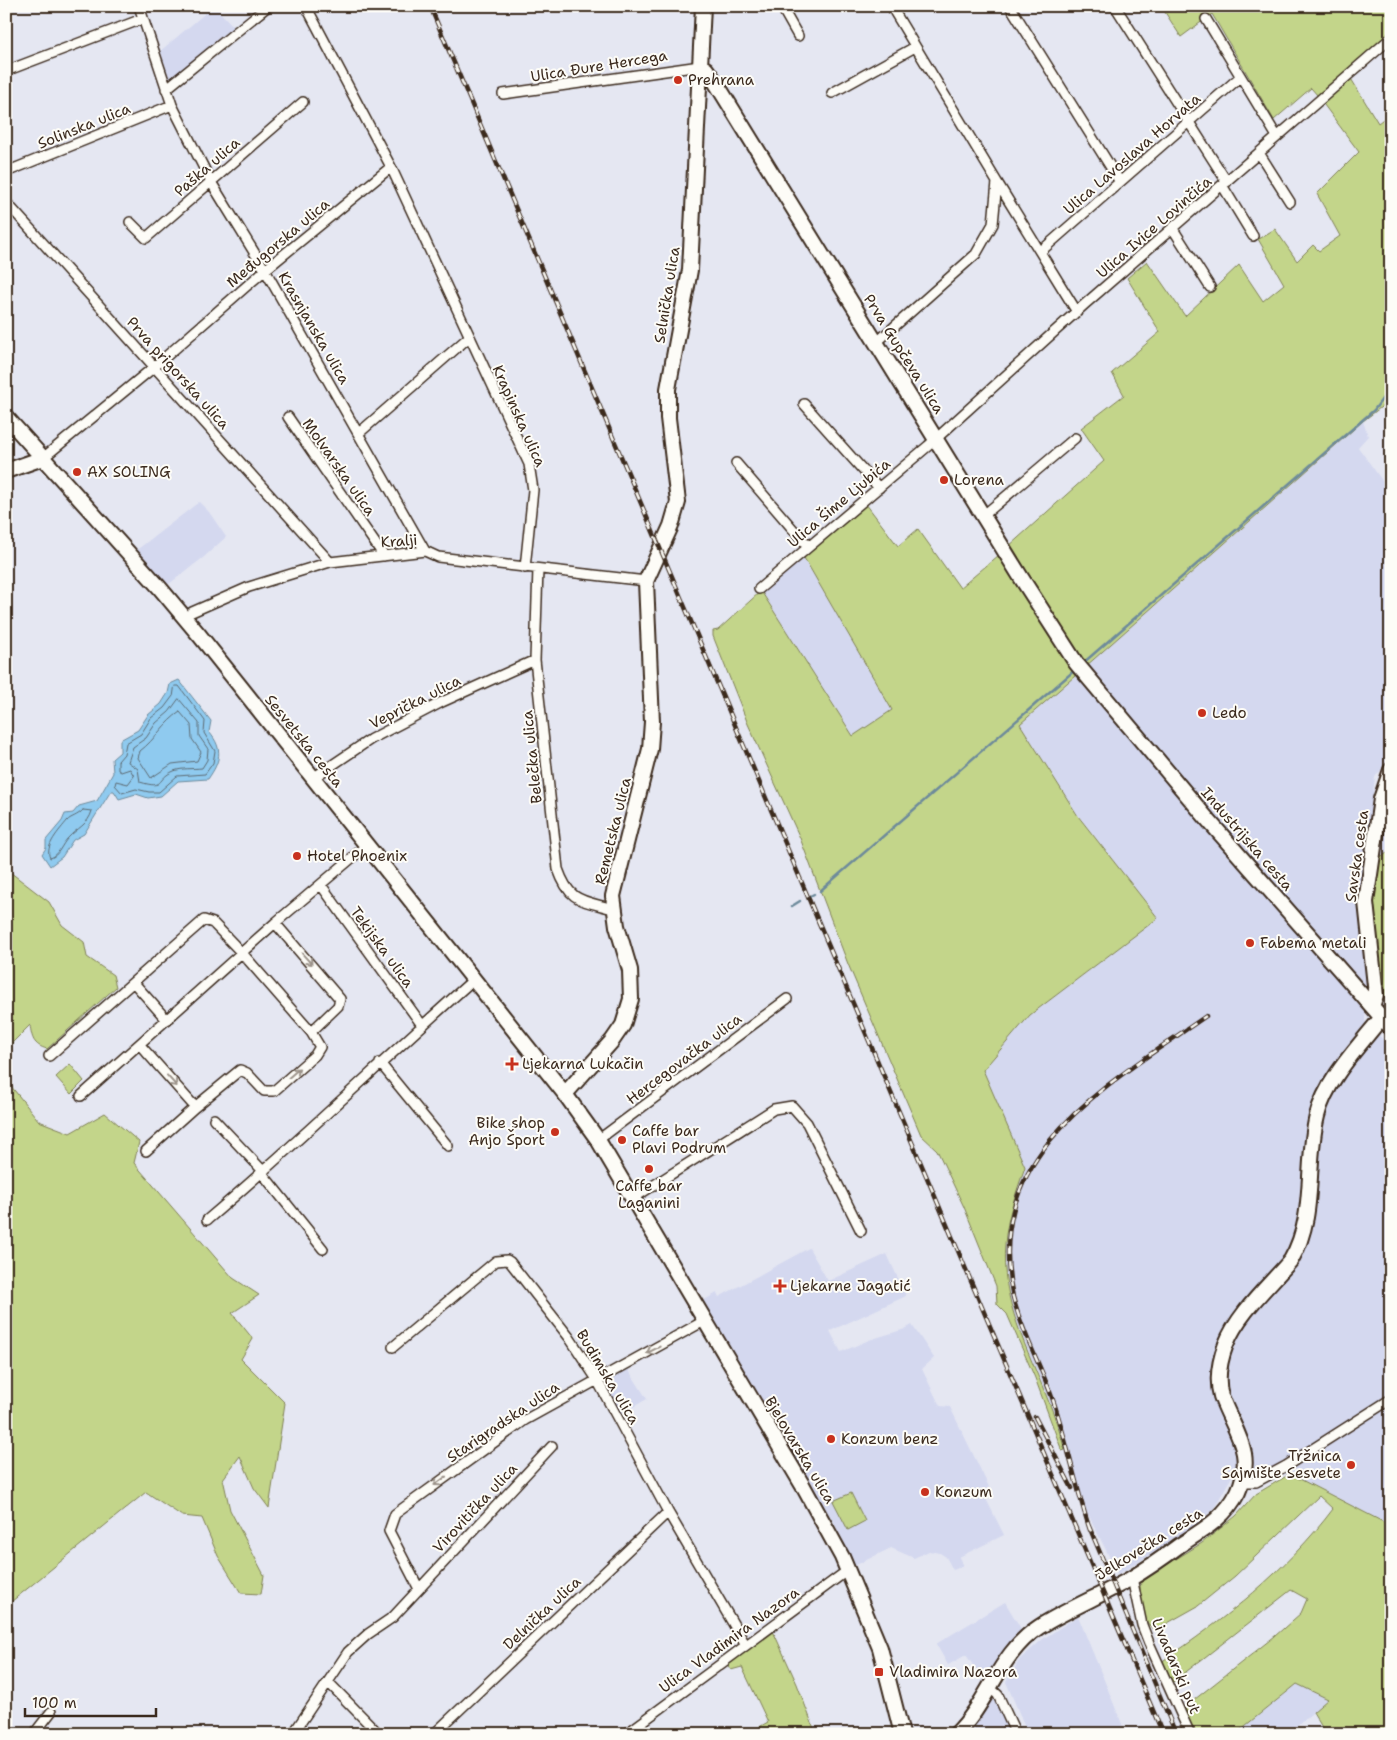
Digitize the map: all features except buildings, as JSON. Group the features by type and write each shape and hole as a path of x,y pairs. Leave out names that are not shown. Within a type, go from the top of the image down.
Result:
{"street":[{"name":"Krasnjanska ulica","path":"139,6 172,105 211,182 265,270 425,551"},
{"path":"166,89 268,6"},
{"path":"306,6 391,167"},
{"name":"Selnička ulica","path":"646,581 671,526 678,502 668,418 668,389 690,270 703,6"},
{"path":"781,6 798,36"},
{"path":"890,6 1077,312"},
{"path":"1010,6 1120,182"},
{"path":"1115,6 1225,183 1253,236"},
{"path":"6,71 142,18"},
{"path":"1206,19 1276,135"},
{"name":"Ulica Ivice Lovinčića","path":"936,438 1259,153 1276,135 1391,38"},
{"path":"832,92 916,47"},
{"name":"Ulica Đure Hercega","path":"503,94 700,66"},
{"name":"Prva Gupčeva ulica","path":"700,66 706,69 717,84 1022,579 1078,666"},
{"name":"Ulica Lavoslava Horvata","path":"1041,251 1189,124 1240,77"},
{"name":"Paška ulica","path":"130,222 146,238 303,102"},
{"name":"Solinska ulica","path":"6,172 172,105"},
{"path":"1259,153 1290,202"},
{"name":"Međugorska ulica","path":"44,458 154,367 265,270 391,167"},
{"name":"Krapinska ulica","path":"391,167 529,464 532,478 525,568"},
{"path":"877,342 976,254 993,224 997,182"},
{"name":"Prva prigorska ulica","path":"6,202 330,562"},
{"path":"1173,229 1210,287"},
{"path":"359,433 469,338"},
{"path":"804,404 879,488"},
{"name":"Sesvetska cesta","path":"6,417 175,606 565,1094"},
{"name":"Molvarska ulica","path":"288,417 384,556"},
{"name":"Ulica Šime Ljubića","path":"759,589 936,438"},
{"path":"984,515 1076,438"},
{"path":"6,471 44,458"},
{"path":"736,463 809,545"},
{"name":"Kralji","path":"192,612 249,587 330,562 359,557 425,551 438,557 646,581"},
{"name":"Belečka ulica","path":"538,569 535,660 558,869 570,894 576,898 614,909"},
{"name":"Remetska ulica","path":"565,1094 612,1041 628,1012 632,988 630,970 614,909 613,896 650,749 652,722 646,581"},
{"name":"Veprička ulica","path":"313,778 371,739 442,702 535,660"},
{"name":"Industrijska cesta","path":"1078,666 1215,828 1386,1022"},
{"name":"Savska cesta","path":"1372,1006 1376,995 1367,933 1366,902 1381,799 1391,770"},
{"path":"81,1096 275,923 366,846"},
{"name":"Tekijska ulica","path":"321,885 422,1025"},
{"path":"49,1056 204,920 213,923 242,953 311,1032 319,1042 320,1050 274,1091 264,1091 247,1073 240,1070 146,1150"},
{"path":"275,923 340,999 338,1006 311,1032"},
{"path":"207,1220 263,1172 473,980"},
{"path":"134,983 167,1020"},
{"name":"Hercegovačka ulica","path":"598,1140 787,999"},
{"name":"Jelkovečka cesta","path":"956,1734 974,1713 1005,1659 1019,1643 1039,1628 1132,1578 1211,1526 1232,1502 1242,1482 1245,1462 1244,1446 1221,1395 1219,1383 1219,1370 1226,1344 1233,1330 1291,1260 1297,1249 1305,1228 1314,1133 1319,1108 1329,1088 1386,1022"},
{"path":"140,1045 195,1107"},
{"path":"380,1063 448,1146"},
{"name":"Bjelovarska ulica","path":"565,1094 598,1140 700,1323 803,1486 848,1570 882,1653 902,1734"},
{"path":"632,1199 774,1109 792,1106 806,1123 861,1231"},
{"path":"214,1119 263,1172 323,1249"},
{"name":"Budimska ulica","path":"393,1347 496,1261 507,1260 569,1337 596,1378 668,1512 745,1644"},
{"name":"Starigradska ulica","path":"418,1589 389,1532 394,1514 525,1420 596,1378 658,1348 700,1323"},
{"path":"1242,1482 1256,1482 1286,1466 1391,1399"},
{"name":"Virovitička ulica","path":"293,1734 348,1652 368,1634 393,1617 552,1446"},
{"name":"Delnička ulica","path":"434,1734 668,1512"},
{"name":"Ulica Vladimira Nazora","path":"626,1734 745,1644 848,1570"},
{"name":"Livadarski put","path":"1132,1578 1142,1625 1149,1644 1190,1734"},
{"path":"328,1682 379,1734"},
{"path":"989,1687 998,1695 1016,1734"},
{"path":"34,1734 52,1712"}],"shaded area":[{"path":"214,6 235,28 168,80 159,52"},
{"path":"1363,421 1368,436 1358,447 1391,493 1391,758 1375,777 1362,882 1361,927 1367,976 1365,1021 1391,1048 1391,1526 1290,1474 1232,1476 1213,1510 1182,1536 1118,1574 1086,1510 1049,1402 1014,1319 1005,1274 1005,1246 1008,1216 1025,1167 983,1070 1030,1015 1158,918 1078,815 1020,724"},
{"path":"199,502 209,512 226,537 204,557 165,587 134,552"},
{"path":"803,556 892,710 854,737 761,591"},
{"path":"1391,784 1391,851 1380,857"},
{"path":"809,1248 828,1281 887,1254 906,1296 830,1331 841,1352 912,1325 934,1358 922,1369 940,1406 950,1407 989,1487 982,1491 1004,1535 959,1557 963,1566 953,1570 946,1557 940,1553 929,1551 914,1558 891,1548 854,1566 833,1520 819,1501 745,1372 699,1303 717,1293 719,1297"},
{"path":"628,1369 647,1399 621,1414 603,1381"},
{"path":"1005,1602 1023,1632 1001,1656 986,1684 966,1655 948,1665 936,1644"},
{"path":"1078,1616 1126,1734 1028,1734 1006,1682 1020,1659 1043,1639"},
{"path":"1297,1684 1329,1699 1287,1734 1235,1734"},
{"path":"990,1699 997,1701 1012,1734 964,1734"}],"green space":[{"path":"1161,6 1391,6 1391,34 1318,96 1311,88 1274,120 1212,14 1181,37"},
{"path":"1350,77 1378,123 1391,113 1391,395 1385,404 1363,421 1085,667 1008,547 1104,461 1081,428 1124,395 1112,373 1160,332 1127,278 1147,261 1185,316 1239,265 1263,301 1284,284 1258,239 1275,229 1297,261 1313,245 1319,251 1340,236 1317,194 1359,152 1321,101"},
{"path":"866,504 898,546 918,529 960,588 999,555 1075,676 1020,724 1078,816 1158,918 1030,1015 983,1070 1025,1167 1012,1205 1006,1234 1005,1264 1007,1285 1017,1324 1051,1406 1065,1450 1062,1451 1035,1378 1007,1314 997,1304 996,1286 964,1207 937,1150 921,1135 848,964 800,838 748,724 713,636 713,631 718,630 761,591 853,736 892,710 803,556"},
{"path":"1391,851 1391,999 1389,1000 1381,990 1371,903 1380,857"},
{"path":"6,869 49,902 62,925 84,942 87,957 113,975 116,987 47,1049 36,1043 30,1025 6,1049"},
{"path":"70,1064 84,1081 71,1094 56,1077"},
{"path":"6,1080 39,1121 70,1133 105,1113 139,1142 134,1163 233,1278 259,1295 232,1313 253,1339 241,1359 285,1403 269,1508 254,1488 240,1456 223,1479 230,1510 264,1575 261,1594 241,1593 218,1556 202,1518 182,1516 146,1492 6,1606"},
{"path":"1290,1474 1391,1526 1391,1734 1326,1734 1313,1712 1328,1699 1297,1684 1235,1734 1194,1734 1185,1707 1275,1636 1301,1613 1307,1599 1291,1590 1173,1682 1161,1662 1208,1629 1253,1593 1296,1552 1333,1509 1319,1496 1235,1576 1198,1606 1154,1630 1146,1620 1141,1607 1140,1586 1142,1580 1202,1543 1236,1516 1256,1494"},
{"path":"851,1493 865,1521 848,1530 833,1501"},
{"path":"773,1631 797,1684 816,1734 755,1734 754,1730 768,1722 742,1667 731,1670 727,1664"}],"water":[{"path":"179,680 211,721 209,732 217,744 219,756 208,779 178,781 161,796 148,798 136,794 119,799 114,791 111,791 84,834 73,840 62,857 50,866 42,854 46,848 46,840 62,821 65,814 73,813 79,806 97,801 113,773 112,759 120,752 120,740 138,730 148,715 161,704 168,693 170,684"}],"waterway":[{"path":"1082,664 1374,410 1391,387"},
{"path":"820,891 1076,669"},
{"path":"810,896 814,894"},
{"path":"792,906 800,901"}],"railway":[{"path":"430,6 1163,1734"},
{"path":"1090,1530 1054,1403 1013,1297 1008,1246 1016,1202 1034,1163 1060,1128 1093,1097 1206,1016"},
{"path":"1035,1417 1072,1488"},
{"path":"1088,1524 1176,1734"}],"place":[{"name":"Prehrana","path":"678,80"},
{"name":"AX SOLING","path":"77,472"},
{"name":"Lorena","path":"944,480"},
{"name":"Ledo","path":"1202,713"},
{"name":"Hotel Phoenix","path":"297,856"},
{"name":"Fabema metali","path":"1250,943"},
{"name":"Ljekarna Lukačin","path":"512,1064"},
{"name":"Bike shop Anjo Šport","path":"555,1132"},
{"name":"Caffe bar Plavi Podrum","path":"622,1140"},
{"name":"Caffe bar Laganini","path":"649,1169"},
{"name":"Ljekarne Jagatić","path":"780,1286"},
{"name":"Konzum benz","path":"831,1439"},
{"name":"Tržnica Sajmište Sesvete","path":"1351,1465"},
{"name":"Konzum","path":"925,1492"},
{"name":"Vladimira Nazora","path":"879,1672"}]}
